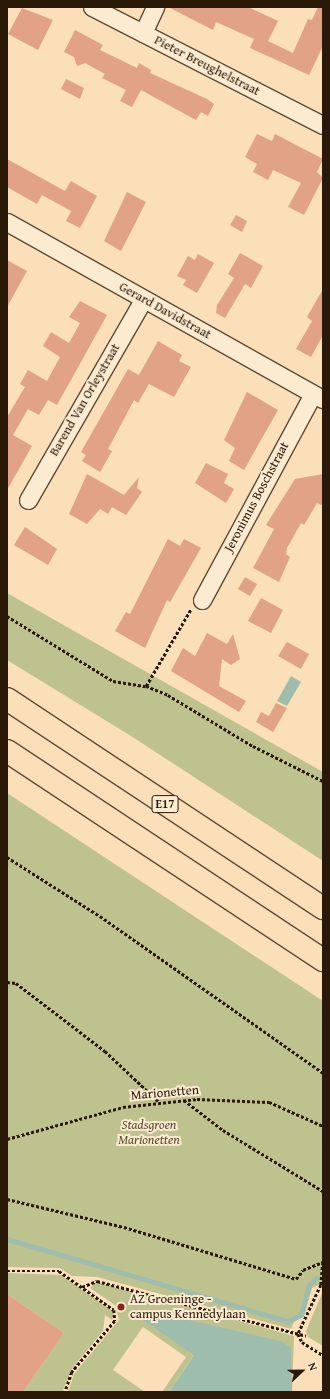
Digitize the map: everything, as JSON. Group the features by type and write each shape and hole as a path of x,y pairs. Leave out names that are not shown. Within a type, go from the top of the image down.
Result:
{"highway":[{"name":"E17","path":"7,699 323,908"},
{"path":"7,751 323,960"}],"street":[{"name":"Pieter Breughelstraat","path":"92,7 323,125"},
{"path":"143,33 155,7"},
{"name":"Gerard Davidstraat","path":"7,222 143,300 318,397"},
{"name":"Barend Van Orleystraat","path":"28,500 143,300"},
{"name":"Jeronimus Boschstraat","path":"202,600 318,397"}],"path":[{"path":"146,686 195,604 202,600"},
{"path":"7,616 113,681 146,686 168,695 253,746 323,781"},
{"path":"7,857 100,916 323,1073"},
{"path":"7,982 16,983 106,1051 158,1102"},
{"path":"184,1100 223,1130 323,1191"},
{"name":"Marionetten","path":"7,1139 98,1112 158,1102 184,1100 269,1102 323,1126"},
{"path":"7,1199 124,1227 296,1279 303,1270 323,1261 321,1285 298,1334"},
{"path":"7,1271 56,1270 82,1287 116,1316 72,1372 65,1392"},
{"path":"82,1287 97,1281 306,1336"},
{"path":"298,1334 302,1342 323,1355"}],"green space":[{"path":"7,593 323,772 323,861 131,736 7,660"},
{"name":"Stadsgroen Marionetten","path":"7,793 323,1001 323,1283 312,1288 304,1316 294,1322 291,1329 97,1277 72,1276 60,1268 7,1267"},
{"path":"7,1273 61,1275 114,1312 112,1320 105,1315 103,1331 73,1367 62,1392 23,1392 64,1333 7,1294"},
{"path":"96,1282 294,1336 292,1392 195,1353 169,1392 162,1392 186,1357 143,1327 113,1370 145,1392 68,1392 74,1374 119,1320 115,1305 90,1288"},
{"path":"323,1291 323,1346 308,1337 306,1331"}],"shaded area":[{"path":"291,676 301,682 287,706 277,701"},
{"path":"144,1310 281,1341 291,1348 292,1392 169,1392 194,1355 140,1318"}],"building":[{"path":"168,7 248,7 278,21 268,41 293,53 308,19 312,20 318,7 323,7 323,46 309,75 250,48 254,39 216,22 213,30"},
{"path":"22,8 53,20 38,50 8,34"},
{"path":"75,30 103,45 100,50 137,68 139,63 151,70 150,73 207,99 214,104 208,116 201,112 196,120 141,90 132,107 120,101 126,90 102,78 105,74 85,63 77,66 74,57 64,52"},
{"path":"66,79 84,88 80,99 61,89"},
{"path":"257,134 272,141 275,134 323,159 317,172 323,178 304,215 288,207 301,183 273,170 268,180 253,172 257,164 245,157"},
{"path":"7,159 65,191 71,181 97,196 80,228 66,221 71,211 42,195 37,204 7,187"},
{"path":"127,192 146,202 121,251 104,241"},
{"path":"236,215 247,221 242,232 230,225"},
{"path":"240,253 263,266 251,288 245,284 225,318 216,313 217,305 234,278 228,274"},
{"path":"198,254 214,263 197,293 183,285 186,280 177,276 188,256 195,260"},
{"path":"7,260 27,271 7,307"},
{"path":"323,289 323,335 311,357 296,349 312,321 307,317"},
{"path":"80,301 107,315 57,405 48,400 39,415 28,409 13,435 32,446 7,490 7,417 25,387 20,384 28,370 47,381 60,357 43,346 51,332 69,343 80,323 69,317"},
{"path":"158,341 182,355 179,361 191,367 174,397 149,384 138,403 134,400 108,449 112,451 100,472 82,461 86,455 81,452 128,369 139,375"},
{"path":"247,392 278,410 244,470 229,461 235,448 224,440"},
{"path":"206,463 228,474 224,483 234,489 226,503 195,483"},
{"path":"87,474 124,495 139,477 137,488 142,492 126,515 112,507 108,514 100,509 87,524 69,514"},
{"path":"323,474 323,506 317,503 304,525 301,523 287,548 286,554 290,557 279,582 253,568 274,529 266,525 295,479"},
{"path":"25,527 57,549 48,565 14,545"},
{"path":"168,539 180,546 184,539 201,548 170,602 167,600 145,648 115,631 126,612 130,614"},
{"path":"245,577 257,584 250,596 238,589"},
{"path":"261,598 283,610 271,633 248,621"},
{"path":"207,633 227,644 233,634 240,659 231,665 222,659 219,686 246,701 239,712 171,671 183,648 195,656"},
{"path":"287,642 309,654 301,669 278,656"},
{"path":"276,703 287,708 273,732 256,722 261,712 269,716"},
{"path":"7,1294 64,1333 23,1392 7,1392"}],"waterway":[{"path":"7,1239 288,1321 301,1315 309,1285 316,1278"}],"place":[{"name":"AZ Groeninge - campus Kennedylaan","path":"121,1307"}]}
